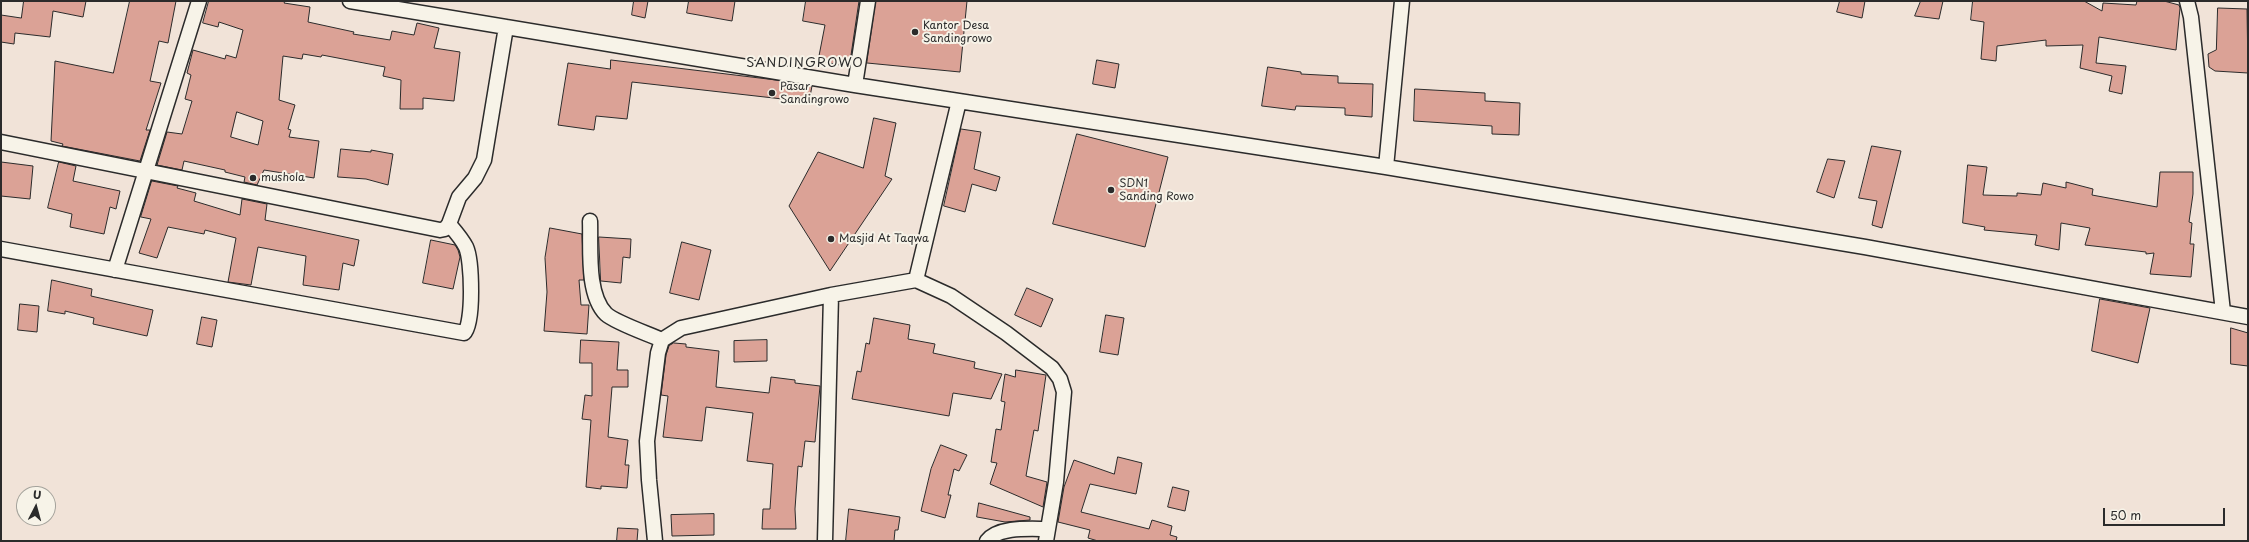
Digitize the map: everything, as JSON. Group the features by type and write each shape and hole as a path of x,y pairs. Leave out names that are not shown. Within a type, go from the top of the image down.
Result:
{"street":[{"path":"115,270 199,1"},
{"path":"350,1 958,101 1386,167 1865,247 2248,317"},
{"path":"855,84 868,1"},
{"path":"1386,167 1402,1"},
{"path":"2187,1 2191,16 2223,312"},
{"path":"1,142 433,229 445,229 449,224 459,197 475,178 484,160 506,27"},
{"path":"916,280 958,101"},
{"path":"590,221 592,282 595,298 606,314 662,340"},
{"path":"1,249 464,333 467,330 470,304 469,259 466,247 449,224"},
{"path":"655,541 648,480 647,441 658,353 662,340 681,328 831,295 916,280 951,296 1006,333 1052,368 1060,379 1064,392 1056,482 1047,535 1001,532 990,537 988,541"},
{"path":"825,541 831,295"}],"building":[{"path":"24,1 86,1 83,17 53,11 50,37 15,33 14,44 1,42 1,15 21,18"},
{"path":"130,1 176,1 168,43 159,41 150,81 161,83 146,130 150,130 140,161 62,146 63,144 51,141 55,61 113,73"},
{"path":"209,1 285,1 284,3 310,7 308,22 354,32 353,34 390,40 392,31 414,35 417,23 439,28 434,48 460,52 454,101 423,98 423,109 400,109 401,80 383,76 385,67 322,55 321,57 303,54 302,59 283,56 279,100 295,105 288,129 291,130 289,137 319,141 314,178 264,170 257,185 244,182 245,177 225,172 225,170 184,161 182,170 157,165 167,132 182,134 192,101 185,99 191,75 187,73 193,50 225,59 226,55 236,58 243,30 219,22 218,27 203,23","holes":["237,112 263,121 258,145 231,137"]},
{"path":"634,1 648,1 645,18 632,15"},
{"path":"689,1 735,1 732,21 687,13"},
{"path":"806,1 859,1 850,62 840,61 840,65 818,61 825,25 803,21"},
{"name":"Kantor Desa Sandingrowo","path":"876,1 967,1 960,72 867,63"},
{"path":"1840,1 1865,1 1862,18 1837,12"},
{"path":"1921,1 1943,1 1939,19 1915,16"},
{"path":"1973,1 2084,1 2102,11 2103,3 2136,5 2137,1 2164,1 2179,5 2180,8 2176,50 2099,37 2096,63 2126,66 2122,94 2109,91 2112,76 2080,68 2083,45 2046,46 2046,40 1997,46 1996,61 1981,59 1984,22 1971,20"},
{"path":"2218,8 2247,9 2248,73 2215,71 2209,67 2208,54 2216,50"},
{"name":"Pasar Sandingrowo","path":"611,60 776,80 812,86 809,102 632,82 627,119 596,116 594,130 558,125 568,63 610,69"},
{"path":"1097,60 1119,64 1115,88 1093,84"},
{"path":"1268,67 1301,72 1301,74 1338,76 1338,83 1373,84 1372,117 1345,115 1345,108 1296,106 1295,110 1262,106"},
{"path":"1415,89 1485,93 1485,101 1520,103 1519,135 1492,134 1492,126 1414,121"},
{"name":"Masjid At Taqwa","path":"874,118 896,123 885,176 892,179 830,271 789,206 818,152 863,168"},
{"path":"961,129 981,132 974,169 1000,177 996,191 972,184 965,212 944,206"},
{"name":"SDN1 Sanding Rowo","path":"1077,134 1168,157 1145,247 1053,224"},
{"path":"1872,146 1901,151 1882,228 1872,225 1877,201 1859,198"},
{"path":"341,149 371,152 371,150 393,154 388,185 366,179 338,177"},
{"path":"1828,159 1845,161 1834,198 1817,192"},
{"path":"1,162 33,166 30,199 1,196"},
{"path":"59,162 76,166 73,181 120,191 116,209 110,207 104,234 70,227 72,214 48,208"},
{"path":"1968,165 1987,167 1983,195 2017,196 2017,193 2041,195 2043,183 2066,188 2066,182 2093,189 2092,195 2157,207 2160,172 2193,172 2193,194 2189,222 2192,223 2190,244 2194,244 2191,277 2150,274 2154,253 2146,254 2146,252 2085,245 2090,228 2061,223 2059,250 2035,245 2037,235 1984,230 1985,227 1963,223"},
{"path":"152,181 178,186 177,188 196,193 194,201 240,215 242,199 267,204 265,220 359,240 354,266 343,263 339,290 303,285 306,256 258,247 251,285 228,282 236,238 205,230 204,234 168,227 157,258 139,253 151,219 141,217"},
{"path":"550,228 582,234 584,280 579,280 581,305 589,305 587,334 544,331 547,292 545,258"},
{"path":"599,237 631,239 630,258 623,257 621,283 601,281"},
{"path":"431,240 455,245 458,250 460,257 453,289 423,283"},
{"path":"682,242 711,250 699,300 670,293"},
{"path":"52,280 92,289 91,296 153,310 147,336 93,324 94,318 65,311 65,314 48,311"},
{"path":"1027,288 1053,299 1041,327 1015,315"},
{"path":"2100,299 2150,308 2138,363 2092,351"},
{"path":"20,304 39,306 37,332 18,330"},
{"path":"1106,315 1124,318 1118,355 1100,352"},
{"path":"202,317 217,320 212,347 197,344"},
{"path":"874,318 910,325 908,339 935,344 933,353 975,362 974,368 1002,374 991,399 953,393 949,416 852,399 857,371 861,372 866,343 869,344"},
{"path":"2231,328 2248,333 2248,366 2231,364"},
{"path":"581,340 619,342 617,370 628,370 628,387 612,387 608,437 628,440 625,465 629,465 627,488 601,486 601,489 586,487 591,420 582,419 585,395 592,396 592,363 580,363"},
{"path":"767,340 767,361 734,362 734,341"},
{"path":"674,343 686,344 686,347 719,351 716,387 769,393 771,377 795,380 795,383 820,386 815,442 805,441 802,467 798,466 795,509 796,529 762,529 763,509 770,509 773,464 747,461 753,413 706,407 702,441 663,437 668,396 661,395 666,355 669,346"},
{"path":"1016,370 1046,375 1038,431 1034,430 1026,476 1047,482 1043,507 990,484 997,463 991,462 996,429 1001,430 1005,402 1001,401 1005,374 1015,377"},
{"path":"941,445 967,455 959,471 954,469 948,495 951,495 945,518 921,511 931,469"},
{"path":"1118,457 1142,463 1136,494 1090,484 1081,512 1149,529 1152,520 1172,526 1170,535 1177,537 1176,541 1098,541 1088,538 1090,530 1058,522 1064,487 1074,460 1114,474"},
{"path":"1173,487 1189,491 1185,511 1168,507"},
{"path":"979,503 1030,517 1030,520 1005,522 977,517"},
{"path":"849,509 900,517 898,530 895,530 894,541 846,541"},
{"path":"714,514 714,535 672,536 671,515"},
{"path":"618,528 638,529 637,541 617,541"}],"place":[{"name":"Kantor Desa Sandingrowo","path":"915,32"},
{"name":"Pasar Sandingrowo","path":"772,93"},
{"name":"mushola","path":"253,178"},
{"name":"SDN1 Sanding Rowo","path":"1111,190"},
{"name":"Masjid At Taqwa","path":"831,239"}],"district":[{"name":"SANDINGROWO","path":"805,63"}]}
